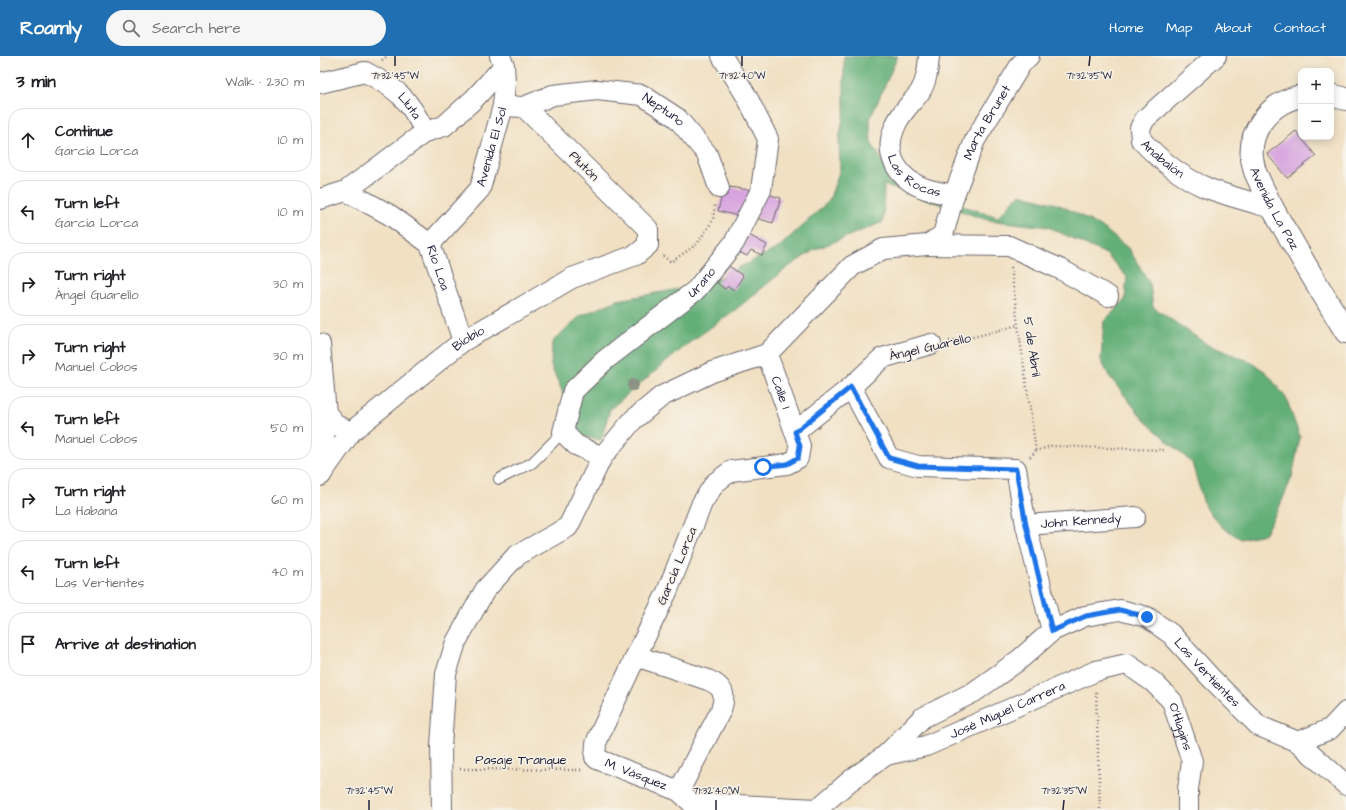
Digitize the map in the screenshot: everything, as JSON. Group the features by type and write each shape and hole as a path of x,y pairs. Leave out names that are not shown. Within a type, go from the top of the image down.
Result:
{"street":[{"name":"Urano","path":"563,432 573,391 605,360 696,290 734,242 761,190 768,139 722,56"},
{"name":"Las Rocas","path":"928,56 928,72 921,91 905,109 893,129 890,148 894,164 906,177 926,189 954,195"},
{"name":"Anabalón","path":"1216,56 1145,119 1140,128 1141,140 1180,173 1207,188 1272,208"},
{"name":"Marta Brunet","path":"927,245 943,235 954,195 975,140 1022,59"},
{"path":"320,199 346,191 425,132 444,126 474,99 502,61"},
{"name":"Avenida El Sol","path":"430,244 480,189 503,106 505,82 502,61"},
{"name":"Lluta","path":"320,83 365,72 388,84 404,98 416,114 425,132"},
{"name":"Neptuno","path":"524,107 553,95 597,90 642,95 677,118 707,154 719,188"},
{"path":"1334,96 1346,99"},
{"name":"Avenida La Paz","path":"1298,97 1291,98 1276,106 1265,116 1255,131 1251,150 1254,168 1272,208 1346,332"},
{"path":"503,106 524,107"},
{"name":"Plutón","path":"524,107 648,229 648,246"},
{"name":"Río Loa","path":"346,191 390,215 430,244 463,340"},
{"path":"442,810 441,746 446,674 456,642 485,590 516,556 568,527 602,457 632,420 662,396 712,372 767,354 852,266 883,249 927,245 1009,246 1060,269 1108,296"},
{"name":"Bíobío","path":"320,475 351,432 463,340 572,278 636,255 648,246"},
{"path":"320,344 326,413 320,475"},
{"name":"Ángel Guarello","path":"795,432 851,387 882,358 931,344"},
{"name":"Calle 1","path":"767,354 795,432"},
{"path":"851,387 889,458 918,466 1016,469 1026,525 1052,631"},
{"path":"326,413 336,425 351,432"},
{"path":"563,432 576,445 602,457"},
{"name":"García Lorca","path":"595,757 598,738 667,592 702,503 715,483 731,471 787,464 798,458 800,446 795,432"},
{"name":"John Kennedy","path":"1026,525 1135,517"},
{"name":"Las Vertientes","path":"1052,631 1086,616 1120,610 1147,617 1171,634 1211,678 1259,726 1298,742 1346,785"},
{"name":"José Miguel Carrera","path":"816,809 886,755 922,718 974,692 1019,660 1052,631"},
{"path":"636,656 717,684 723,695 724,699 721,710 687,802"},
{"name":"José Miguel Carrera","path":"886,755 926,746 1096,671 1127,664"},
{"name":"O'Higgins","path":"1127,664 1153,682 1172,701 1192,761 1188,789 1188,810"},
{"path":"1298,742 1330,729 1346,712"},
{"name":"M. Vásquez","path":"595,757 687,802 816,809"}],"lane":[{"path":"499,479 532,463 563,432"}],"path":[{"path":"648,246 670,262 697,244 712,220 719,188"},
{"name":"5 de Abril","path":"1009,246 1018,326 1036,451"},
{"name":"Ángel Guarello","path":"931,344 978,336 1018,326"},
{"path":"1016,469 1036,451 1051,446 1164,450"},
{"path":"1096,671 1100,810"},
{"name":"Pasaje Tranque","path":"442,769 583,770 595,757"}],"green space":[{"path":"844,56 898,56 870,119 871,143 885,164 888,182 998,217 1020,194 1060,205 1102,227 1129,249 1150,284 1153,307 1208,345 1249,361 1266,372 1286,398 1300,437 1292,477 1278,510 1264,534 1241,539 1222,527 1205,507 1192,463 1145,421 1109,376 1101,360 1104,321 1125,300 1127,277 1106,254 1048,227 987,220 884,185 883,222 814,250 787,268 735,310 689,343 610,409 601,440 582,436 551,366 552,342 580,316 618,300 706,284 778,248 829,201 840,169 839,140 844,113"}],"building":[{"path":"1296,131 1298,134 1298,140 1303,140 1316,156 1287,178 1267,154"},
{"path":"729,187 750,190 742,217 718,211 723,191 729,191"},
{"path":"764,193 781,198 773,223 756,218"},
{"path":"749,235 767,245 762,255 751,250 747,256 739,252"},
{"path":"729,266 743,276 734,290 728,286 725,289 717,283"}],"route":[{"path":"763,467 787,464 798,458 800,446 795,432 851,387 889,458 918,466 1016,469 1026,525 1052,631 1086,616 1120,610 1147,617"}]}
